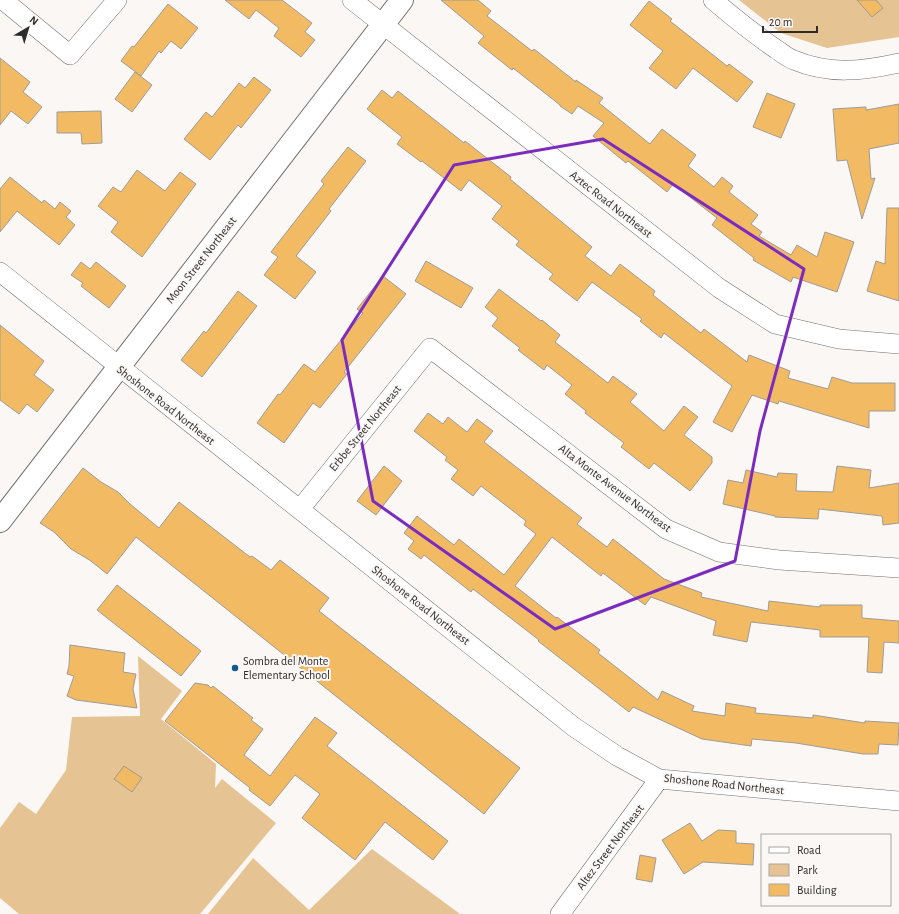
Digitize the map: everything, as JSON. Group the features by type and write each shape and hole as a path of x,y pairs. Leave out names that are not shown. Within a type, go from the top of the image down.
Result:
{"street":[{"path":"3,0 70,55 117,0"},
{"name":"Aztec Road Northeast","path":"352,0 719,288 775,324 839,339 899,344"},
{"name":"Moon Street Northeast","path":"0,521 402,0"},
{"path":"713,0 763,40 792,60 824,70 852,70 899,63"},
{"name":"Shoshone Road Northeast","path":"0,272 574,727 617,756 659,778 899,801"},
{"name":"Erbbe Street Northeast","path":"300,509 430,348"},
{"name":"Alta Monte Avenue Northeast","path":"430,348 666,529 719,552 779,560 899,568"},
{"name":"Altez Street Northeast","path":"560,914 659,778"}],"highlighted area":[{"path":"603,139 804,269 760,431 735,561 555,629 373,501 342,340 454,165"}],"green space":[{"path":"739,0 899,0 899,37 827,48 781,33"},
{"path":"138,656 182,691 161,719 216,764 215,788 222,779 276,823 200,914 19,914 0,898 0,828 19,802 36,814 66,770 72,717 140,716"},
{"path":"372,849 460,914 208,914 253,858 309,910"}],"building":[{"path":"225,0 282,0 312,23 305,32 315,40 301,57 274,36 279,28 256,10 249,19"},
{"path":"441,0 478,0 491,11 487,16 532,51 534,49 576,82 576,80 603,98 599,103 650,144 662,129 696,155 688,166 714,187 722,177 733,186 729,192 758,215 751,224 762,232 759,236 791,255 797,245 817,257 825,232 854,242 837,292 793,277 791,282 753,260 754,258 712,225 717,218 673,184 667,192 628,161 626,163 593,136 604,123 578,106 572,114 513,68 512,70 478,43 484,36"},
{"path":"857,0 876,0 883,8 872,17"},
{"path":"649,1 672,19 670,21 727,66 729,64 753,82 737,102 693,68 676,89 649,68 663,51 630,25"},
{"path":"168,4 198,28 181,49 171,41 161,53 159,51 141,76 121,61"},
{"path":"0,58 30,82 23,92 42,107 28,124 11,111 0,125"},
{"path":"135,72 152,85 132,112 115,99"},
{"path":"254,77 271,90 241,128 238,125 210,160 184,139 206,112 212,117 239,83 245,88"},
{"path":"382,90 392,98 398,91 464,143 465,141 511,177 510,179 592,247 585,256 611,276 620,264 655,291 653,295 701,333 704,329 747,362 749,355 790,371 788,378 828,389 832,377 852,383 895,383 895,411 869,411 869,428 779,401 778,404 752,395 732,432 713,422 732,386 664,333 661,338 640,321 642,319 592,282 577,301 549,279 553,274 516,245 519,241 492,219 502,206 469,180 461,191 397,144 402,137 367,109"},
{"path":"767,93 795,104 781,138 753,127"},
{"path":"899,104 899,143 869,149 871,179 875,178 862,219 847,160 837,161 833,109 866,107 866,110"},
{"path":"101,111 102,143 82,144 81,133 57,133 57,112"},
{"path":"348,147 366,161 329,209 331,211 296,256 316,272 295,299 264,275 278,257 271,252 324,184 321,181"},
{"path":"137,170 165,191 180,172 196,184 142,257 111,232 118,222 98,206 113,187 121,192"},
{"path":"10,177 42,203 44,200 55,209 60,202 71,211 66,217 75,225 59,245 17,211 0,232 0,189"},
{"path":"887,208 899,208 899,301 867,291 876,261 885,264"},
{"path":"426,261 473,288 461,308 415,281"},
{"path":"81,262 90,269 96,262 126,286 109,308 81,286 83,283 71,275"},
{"path":"383,276 406,294 344,372 347,374 320,408 313,403 284,443 257,423 278,394 280,395 304,364 315,372 363,313 357,309"},
{"path":"499,289 560,335 555,342 608,383 613,376 637,394 630,402 664,431 684,406 698,417 684,435 712,457 712,463 690,491 654,463 649,469 621,447 624,443 585,413 586,411 565,394 572,385 547,365 544,370 518,350 520,348 492,326 498,318 485,307"},
{"path":"238,291 257,306 202,377 181,360 204,331 206,333"},
{"path":"0,325 44,361 34,375 54,390 37,412 27,404 19,414 0,400"},
{"path":"428,413 443,424 448,417 467,432 477,419 493,431 484,442 582,518 577,524 607,547 613,539 664,579 702,593 701,597 768,611 769,601 820,607 820,605 862,605 862,618 899,621 899,643 884,642 882,673 867,672 869,637 820,637 820,630 751,622 747,642 713,635 716,621 651,597 645,605 603,573 601,576 552,537 515,586 600,650 598,653 658,700 662,691 694,706 692,711 725,716 726,703 756,708 755,713 813,718 813,715 865,723 865,721 899,723 898,745 879,744 878,754 863,754 796,743 752,739 751,746 702,739 633,707 629,712 473,589 471,592 424,555 421,559 408,549 414,541 404,533 417,516 454,545 459,539 504,575 536,534 524,525 526,521 481,486 473,496 451,479 458,470 445,460 447,457 414,431"},
{"path":"384,466 402,481 376,515 357,501"},
{"path":"837,466 871,470 869,488 899,483 899,523 883,525 882,516 819,509 818,519 775,517 723,504 728,480 743,483 746,470 777,477 778,473 797,474 796,491 833,492"},
{"path":"83,468 101,482 118,492 159,528 179,502 250,557 252,556 271,570 280,560 329,598 319,611 520,768 484,814 136,537 107,574 91,561 71,549 54,532 40,523"},
{"path":"117,585 201,651 181,676 97,610"},
{"path":"70,645 125,653 123,672 136,674 133,689 137,708 76,700 67,696 74,676 67,674"},
{"path":"195,683 208,685 211,688 213,686 253,718 251,720 263,729 244,755 270,776 315,717 337,733 327,746 448,841 433,860 385,822 355,860 302,818 320,794 295,775 270,806 249,790 250,788 165,721"},
{"path":"124,766 142,778 132,792 114,779"},
{"path":"690,823 702,841 718,830 736,831 736,843 754,844 753,865 703,862 684,874 662,840"},
{"path":"640,855 656,858 652,882 636,879"}],"place":[{"name":"Sombra del Monte Elementary School","path":"235,668"}]}
